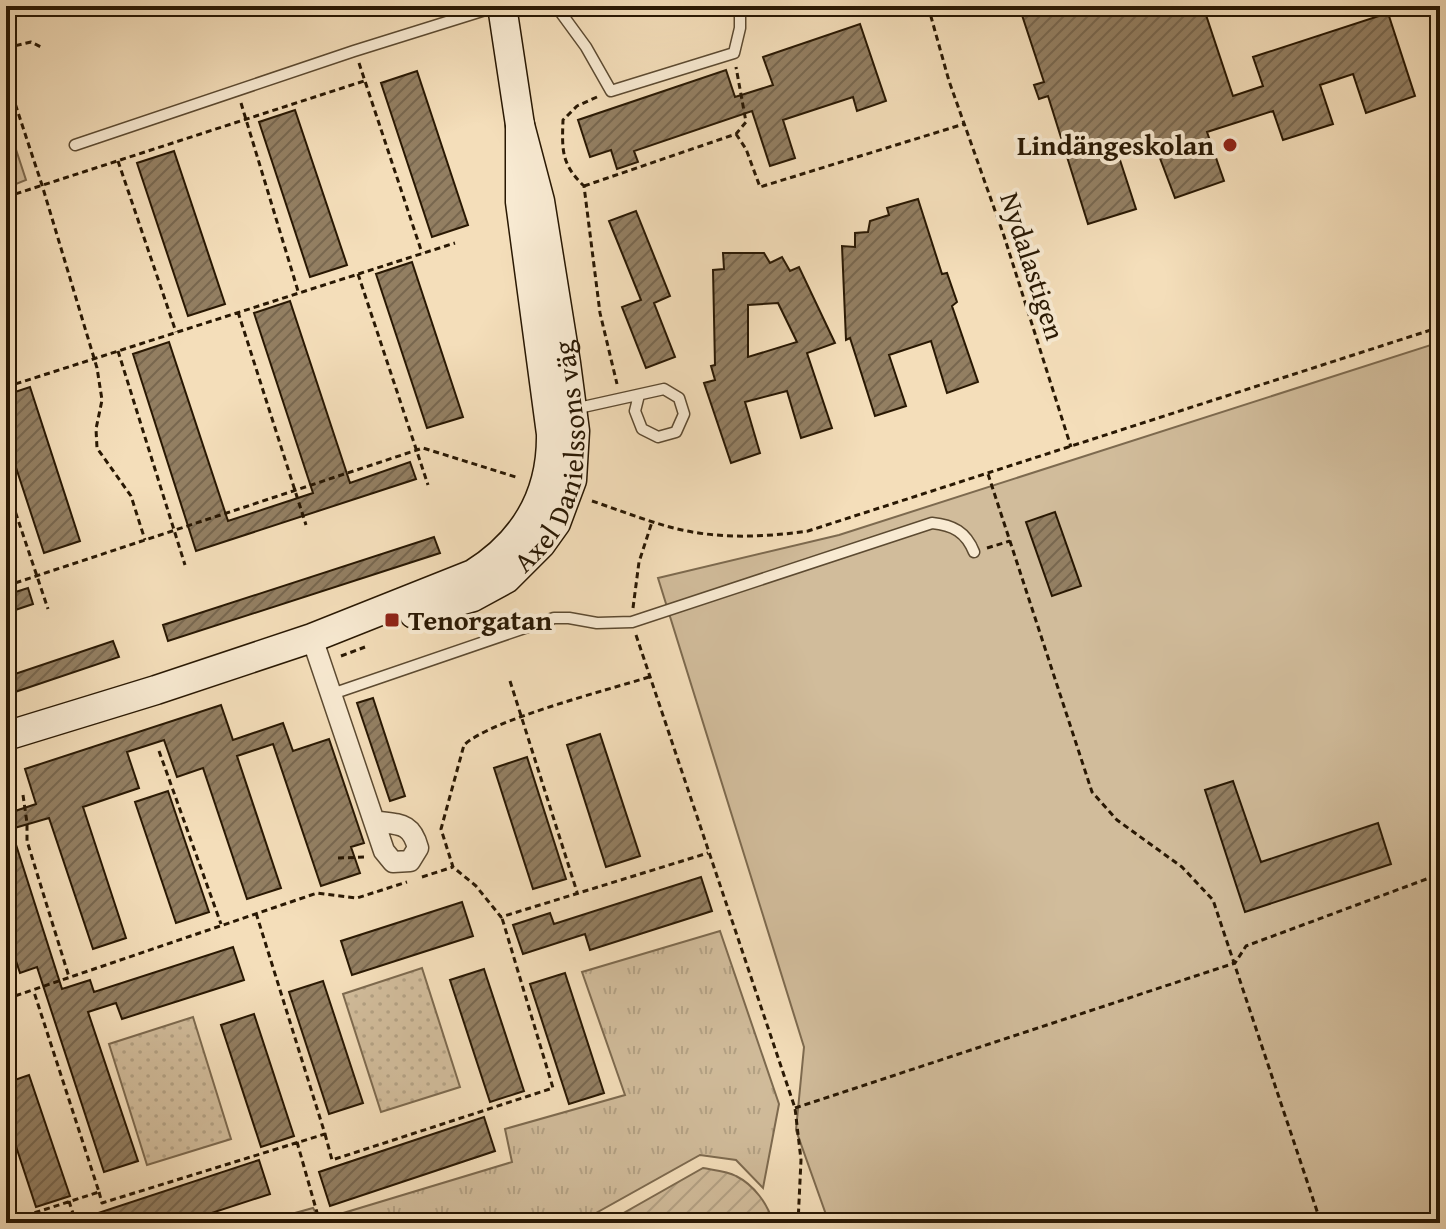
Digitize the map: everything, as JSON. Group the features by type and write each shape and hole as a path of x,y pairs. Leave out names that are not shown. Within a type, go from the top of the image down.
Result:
{"street":[{"name":"Axel Danielssons väg","path":"6,736 312,638 447,586 496,560 528,523 539,504 552,458 560,412 520,202 520,125 500,6"},
{"path":"312,638 338,692 374,821 384,851 393,862 410,861 418,848 414,832 408,827 374,821"}],"lane":[{"name":"Axel Danielssons väg","path":"75,145 354,51 500,6"},
{"path":"556,6 586,47 611,91 734,53 740,28 740,6"},
{"path":"560,412 664,389 679,398 684,414 676,432 658,437 642,429 635,411 639,395"},
{"path":"338,692 554,618 597,623 632,622 932,523 943,524 964,534 974,552"}],"path":[{"name":"Nydalastigen","path":"928,6 1071,447"},
{"path":"6,48 31,42 41,47"},
{"path":"354,51 422,253"},
{"path":"584,186 736,134 746,122 734,53"},
{"path":"6,76 94,359 102,400 96,429 97,448 131,496 145,540"},
{"path":"6,197 364,81"},
{"path":"611,91 577,106 563,120 562,150 570,173 584,186 600,313 620,399"},
{"path":"237,92 298,293"},
{"path":"736,134 746,149 760,187 964,124"},
{"path":"118,161 176,332"},
{"path":"6,387 455,243"},
{"path":"358,274 428,485"},
{"path":"238,312 306,525"},
{"path":"592,501 652,522 704,534 731,537 783,535 832,524 1440,327"},
{"path":"118,351 185,565"},
{"path":"6,586 423,448 519,478"},
{"path":"988,474 1092,792 1117,820 1182,867 1213,900 1321,1223"},
{"path":"6,484 48,609"},
{"path":"652,522 639,562 632,622 795,1108 801,1160 798,1223"},
{"path":"974,552 1010,541"},
{"path":"338,692 338,660 346,653 365,647"},
{"path":"256,913 332,1160 553,1088 501,917 476,886 453,867 441,829 464,745 472,737 650,677"},
{"path":"510,681 577,892"},
{"path":"159,751 222,925"},
{"path":"23,795 27,841 69,978"},
{"path":"338,858 360,858 384,851"},
{"path":"501,917 708,853"},
{"path":"6,999 317,893 357,898 453,867"},
{"path":"795,1108 1235,963 1246,946 1440,874"},
{"path":"34,990 102,1203 325,1134"},
{"path":"297,1142 320,1223"},
{"path":"6,1222 99,1192"},
{"path":"69,1201 76,1223"}],"green space":[{"path":"6,119 26,180 6,188"},
{"path":"1440,342 1440,1223 829,1223 796,1130 804,1047 658,578 839,535"},
{"path":"720,931 779,1104 763,1188 736,1160 700,1155 578,1223 259,1223 313,1208 320,1220 512,1162 505,1129 625,1095 582,972"},
{"path":"422,968 460,1087 381,1112 343,994"},
{"path":"193,1017 231,1139 147,1165 109,1044"},
{"path":"703,1168 732,1174 749,1184 764,1202 773,1223 606,1223"}],"building":[{"path":"1019,6 1203,6 1233,96 1263,86 1253,57 1388,13 1415,96 1366,113 1353,74 1320,85 1333,124 1283,140 1273,111 1207,132 1224,181 1175,198 1155,145 1119,157 1136,209 1088,224 1048,96 1039,99 1034,85 1044,82"},
{"path":"860,24 886,101 857,111 853,97 783,120 795,158 770,166 752,111 634,151 638,162 617,169 611,150 590,157 578,120 726,70 735,97 773,85 763,57"},
{"path":"417,71 468,225 432,237 381,83"},
{"path":"295,110 347,265 310,277 259,122"},
{"path":"174,151 225,304 188,316 137,163"},
{"path":"918,199 942,274 947,273 957,302 952,306 978,382 947,393 931,341 889,355 906,406 875,416 850,338 846,340 842,246 855,247 855,233 868,232 870,221 889,215 887,208"},
{"path":"636,211 670,296 654,303 675,357 646,368 622,307 641,300 609,221"},
{"path":"723,253 764,253 770,263 782,257 790,271 799,267 835,343 807,353 832,428 801,438 787,391 745,402 760,453 731,463 704,383 715,380 711,366 715,365 713,270 724,269","holes":["778,303 797,342 748,357 748,305"]},
{"path":"412,262 463,417 427,428 376,274"},
{"path":"290,301 350,483 410,462 416,479 196,551 133,354 169,342 228,521 313,493 254,313"},
{"path":"30,387 80,541 44,553 6,437 6,395"},
{"path":"1055,512 1081,586 1052,596 1026,522"},
{"path":"434,537 440,553 168,641 163,625"},
{"path":"28,588 33,604 6,613 6,595"},
{"path":"113,641 119,657 6,695 6,677"},
{"path":"373,698 405,796 390,801 357,703"},
{"path":"221,705 233,740 283,723 293,751 329,739 364,843 351,847 360,873 321,886 273,744 237,756 281,888 247,899 203,768 177,777 164,740 127,752 139,788 83,807 126,938 93,949 49,818 11,829 62,989 90,980 94,992 233,947 244,980 122,1019 116,1003 88,1012 138,1161 104,1172 37,967 20,973 6,931 6,814 36,804 25,769"},
{"path":"600,734 640,856 606,867 567,745"},
{"path":"527,757 566,879 533,889 494,768"},
{"path":"1233,781 1261,862 1378,823 1391,864 1245,912 1205,790"},
{"path":"168,791 209,912 176,923 135,802"},
{"path":"701,877 712,911 590,950 585,934 523,954 513,925 550,913 554,924"},
{"path":"462,902 473,936 352,975 341,941"},
{"path":"484,969 524,1091 490,1102 450,980"},
{"path":"565,973 604,1093 569,1104 530,984"},
{"path":"323,981 363,1103 329,1114 289,992"},
{"path":"254,1014 294,1136 261,1147 221,1025"},
{"path":"29,1075 70,1196 36,1207 6,1116 6,1083"},
{"path":"484,1117 495,1151 330,1206 319,1172"},
{"path":"259,1160 270,1194 181,1223 77,1223 77,1220"}],"place":[{"name":"Lindängeskolan","path":"1230,145"},
{"name":"Tenorgatan","path":"392,620"}]}
